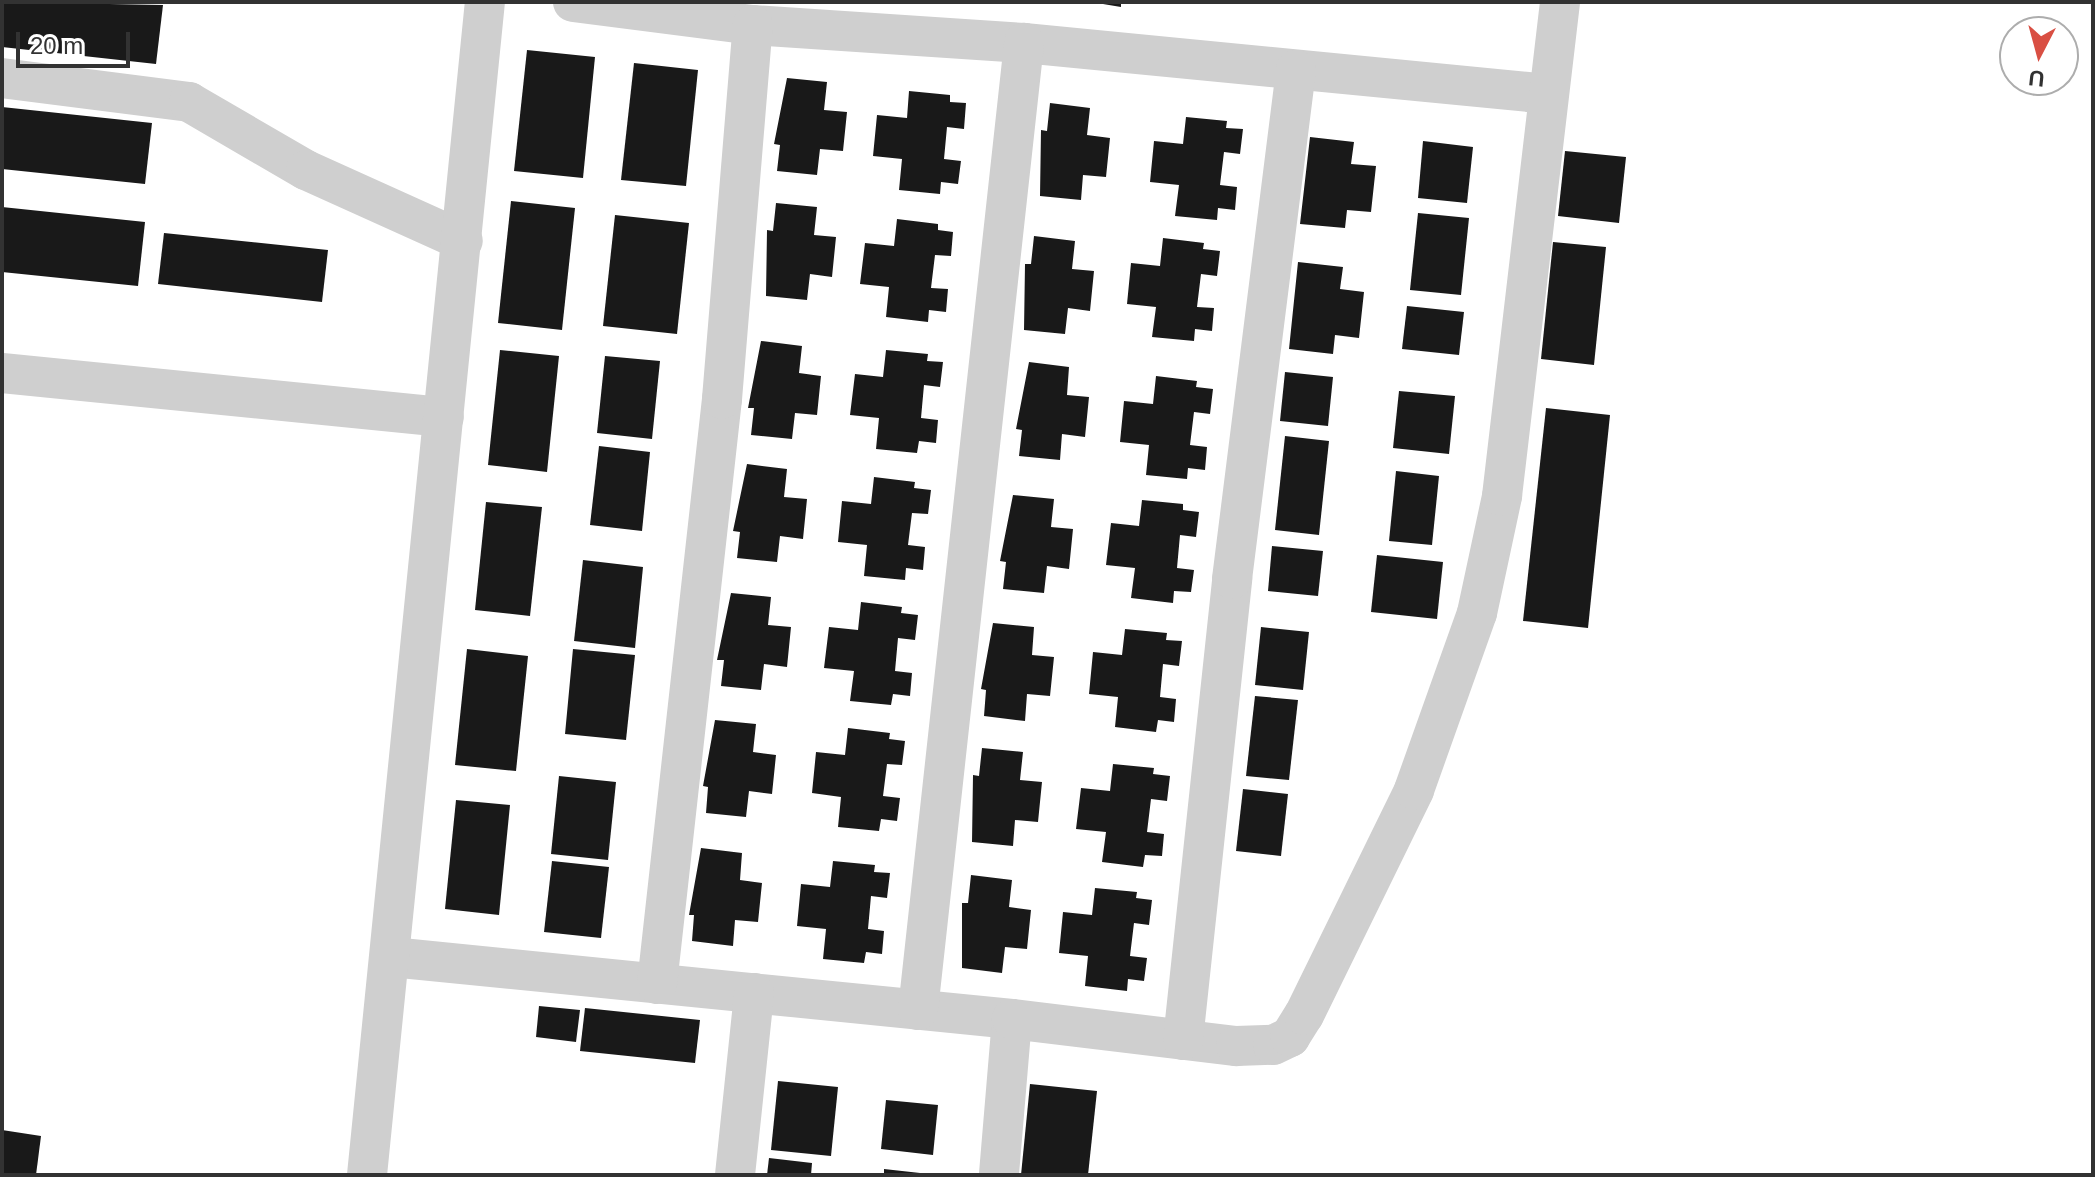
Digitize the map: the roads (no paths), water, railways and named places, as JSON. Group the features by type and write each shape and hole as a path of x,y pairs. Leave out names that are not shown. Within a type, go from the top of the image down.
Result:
{"street":[{"path":"367,1175 485,2"},
{"path":"573,2 753,25 1024,43 1549,94"},
{"path":"391,957 1012,1019 1236,1046 1273,1045 1290,1037 1414,790 1477,613 1502,496 1560,2"},
{"path":"657,984 722,399 753,25"},
{"path":"918,1010 1024,43"},
{"path":"1183,1040 1232,579 1296,70"},
{"path":"2,78 189,102 306,170 463,241"},
{"path":"2,373 444,417"},
{"path":"735,1175 754,993"},
{"path":"999,1175 1012,1019"}]}
